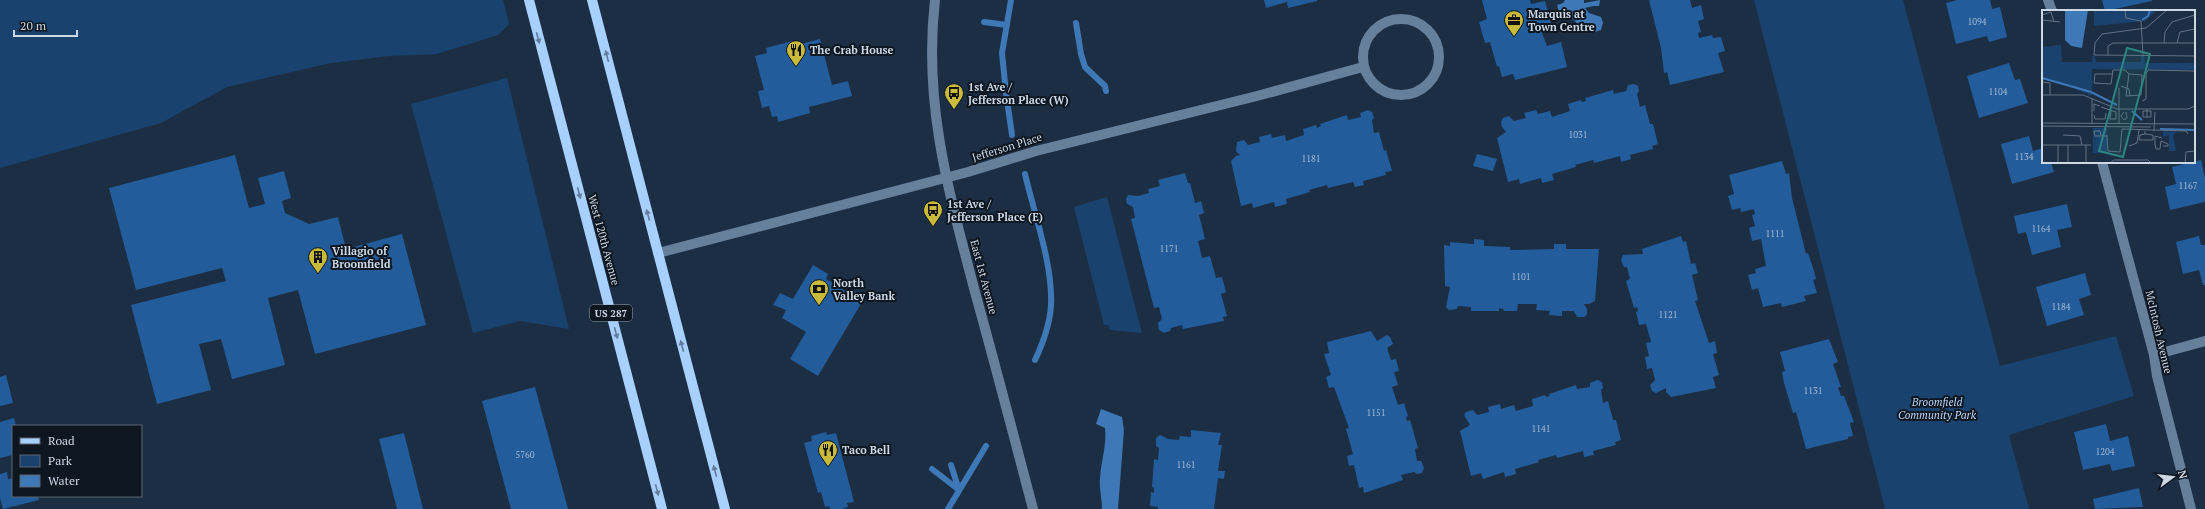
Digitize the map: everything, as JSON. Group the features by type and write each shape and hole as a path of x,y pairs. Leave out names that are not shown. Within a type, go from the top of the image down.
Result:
{"main road":[{"name":"West 120th Avenue","path":"529,0 662,509"},
{"path":"592,0 725,509"}],"street":[{"name":"East 1st Avenue","path":"935,0 932,50 932,89 938,141 946,177 1033,509"},
{"path":"2048,0 2052,10"},
{"path":"1401,18 1418,23 1432,35 1438,46 1439,58 1436,70 1430,81 1421,89 1409,94 1397,94 1384,91 1374,83 1363,67 1364,48 1369,36 1377,27 1388,21 1401,18"},
{"name":"Jefferson Place","path":"658,253 946,177 1036,151 1257,96 1363,67"},
{"name":"McIntosh Avenue","path":"2102,163 2154,355 2157,376 2191,509"},
{"path":"2154,355 2205,341"}],"green space":[{"path":"0,0 503,0 509,24 498,35 437,54 389,56 331,63 227,87 161,123 0,168"},
{"name":"Broomfield Community Park","path":"1754,0 1903,0 2000,366 2116,336 2134,396 2009,435 2029,509 1885,509"},
{"path":"507,78 569,329 520,321 473,333 411,104"},
{"path":"1107,197 1142,333 1110,330 1109,325 1104,325 1074,207"}],"water":[{"path":"1565,0 1584,0 1584,3 1600,0 1599,6 1585,8 1589,13 1601,17 1603,23 1601,30 1592,33 1584,27 1578,26 1571,18 1560,16 1557,5 1563,3"},
{"path":"1101,409 1122,417 1124,430 1118,509 1102,509 1100,482 1105,428 1096,424"}],"building":[{"path":"1264,0 1317,1 1288,8 1287,2 1266,8"},
{"name":"Marquis at Town Centre","path":"1482,0 1530,0 1531,4 1545,1 1553,30 1542,33 1547,46 1561,42 1567,67 1515,80 1513,74 1502,77 1499,66 1497,67 1490,42 1485,43 1479,22 1487,19"},
{"path":"1649,0 1690,0 1692,8 1701,5 1704,19 1698,21 1701,32 1698,33 1699,38 1712,35 1713,38 1721,37 1725,51 1718,53 1724,72 1670,85 1667,72 1664,73 1661,48"},
{"path":"1957,0 1990,0 1992,9 2000,7 2007,37 1989,42 1987,36 1956,44 1946,3"},
{"path":"2102,0 2152,0 2110,10 2105,10"},
{"name":"The Crab House","path":"820,39 832,85 848,81 852,96 809,107 810,113 778,122 777,116 772,117 769,106 762,108 758,91 764,90 755,56 767,53 766,48 792,41 793,46"},
{"path":"2009,63 2015,80 2020,79 2028,103 1979,118 1967,76"},
{"path":"1634,84 1638,86 1639,91 1637,94 1640,107 1645,105 1650,124 1653,124 1658,144 1652,146 1653,149 1630,155 1631,159 1621,162 1620,156 1594,163 1593,160 1575,165 1576,167 1552,174 1554,180 1542,183 1541,178 1520,184 1519,179 1508,182 1497,138 1506,132 1502,127 1501,122 1503,118 1509,116 1514,121 1526,118 1524,113 1536,110 1538,114 1550,111 1552,117 1570,111 1568,104 1581,100 1582,102 1586,101 1585,98 1613,90 1614,94 1626,91 1628,85"},
{"path":"1368,110 1372,112 1374,118 1372,120 1374,133 1379,132 1384,151 1386,150 1392,171 1385,172 1386,175 1363,181 1364,185 1355,187 1353,182 1328,188 1327,185 1309,190 1310,192 1286,199 1287,204 1275,207 1274,202 1253,208 1252,203 1241,206 1231,161 1236,156 1240,155 1236,151 1237,142 1244,140 1248,145 1260,142 1259,137 1271,134 1272,138 1285,135 1286,141 1304,135 1303,129 1316,125 1317,128 1321,126 1320,124 1347,115 1348,120 1361,117 1360,113"},
{"path":"2029,136 2033,151 2042,148 2042,163 2051,163 2054,172 2012,184 2001,144"},
{"path":"1477,154 1497,159 1493,171 1473,166"},
{"name":"Villagio of Broomfield","path":"235,155 249,208 265,204 258,178 284,171 291,198 282,201 285,213 309,224 338,217 346,249 402,234 426,325 315,354 298,290 268,298 285,365 232,379 221,339 199,344 211,390 157,404 131,305 226,281 222,268 136,290 109,188"},
{"path":"2201,160 2205,178 2205,202 2170,210 2165,187 2176,184 2172,167 2195,163 2195,161"},
{"path":"1782,161 1786,174 1789,173 1792,198 1806,254 1808,253 1814,271 1816,279 1813,280 1817,293 1804,296 1806,301 1782,307 1781,303 1763,307 1758,288 1752,290 1748,275 1756,273 1755,269 1766,266 1761,239 1752,241 1749,228 1755,226 1752,215 1755,214 1754,209 1741,212 1740,208 1732,210 1728,196 1734,194 1729,175"},
{"path":"1185,173 1188,183 1190,183 1195,203 1201,201 1204,213 1199,215 1205,239 1198,241 1202,258 1210,256 1216,278 1222,277 1226,292 1221,294 1227,316 1223,317 1224,321 1183,329 1182,325 1171,328 1170,331 1164,333 1159,330 1158,323 1162,319 1159,307 1154,308 1131,219 1135,218 1133,207 1127,204 1126,199 1128,195 1138,196 1149,193 1148,189 1160,186 1158,180"},
{"path":"2067,204 2072,227 2057,230 2061,247 2032,255 2026,232 2018,234 2014,216"},
{"path":"1681,236 1683,242 1686,241 1691,264 1695,263 1698,273 1692,275 1698,300 1695,301 1709,343 1715,341 1717,353 1713,354 1719,375 1713,377 1716,388 1671,397 1666,392 1666,388 1656,393 1652,391 1650,385 1655,380 1652,368 1647,369 1645,357 1649,356 1646,343 1651,342 1646,324 1639,325 1636,312 1638,311 1637,307 1634,308 1626,281 1630,279 1627,267 1624,267 1621,260 1623,255 1643,254 1642,249"},
{"path":"2199,236 2201,245 2205,245 2205,285 2203,285 2199,270 2183,274 2176,242"},
{"path":"1474,239 1484,240 1484,246 1510,247 1510,250 1554,249 1554,244 1566,244 1566,249 1599,249 1595,301 1589,304 1584,304 1587,309 1587,315 1584,317 1577,317 1574,311 1562,311 1562,316 1549,315 1550,311 1536,310 1537,304 1518,304 1517,311 1504,311 1503,309 1499,308 1499,311 1471,311 1471,307 1458,306 1457,309 1449,310 1446,307 1450,287 1445,286 1444,245 1450,246 1450,242 1474,244"},
{"name":"North Valley Bank","path":"813,265 828,274 826,279 846,291 849,287 865,297 818,376 790,359 806,332 782,318 786,310 773,305 780,293 793,299"},
{"path":"2085,273 2091,295 2079,299 2084,315 2047,326 2036,287"},
{"path":"1371,331 1377,341 1387,335 1390,337 1393,344 1387,348 1391,360 1396,359 1399,371 1394,372 1398,385 1392,387 1398,405 1404,403 1408,416 1406,417 1407,421 1410,420 1418,448 1415,449 1417,461 1421,461 1424,468 1422,473 1417,474 1414,472 1401,475 1403,480 1364,493 1363,487 1359,488 1354,465 1349,466 1347,456 1353,454 1346,429 1349,428 1334,387 1329,388 1326,377 1331,375 1324,354 1329,353 1327,342"},
{"path":"1829,339 1838,362 1833,364 1841,387 1838,387 1841,396 1844,396 1854,422 1850,423 1853,436 1848,437 1848,439 1806,449 1796,412 1793,413 1784,383 1782,372 1785,371 1780,352"},
{"path":"6,375 13,403 0,406 0,377"},
{"path":"1597,380 1602,382 1603,388 1601,390 1603,403 1608,401 1613,420 1616,420 1621,440 1615,442 1616,445 1593,451 1594,455 1584,457 1583,451 1557,458 1556,455 1538,460 1539,462 1515,469 1516,474 1505,477 1504,472 1483,479 1481,473 1471,476 1460,431 1470,425 1464,415 1466,412 1473,410 1477,415 1489,412 1488,407 1500,404 1501,409 1514,405 1516,411 1533,406 1532,399 1545,395 1546,397 1550,396 1549,394 1576,385 1577,389 1590,387 1590,383"},
{"path":"535,387 568,509 511,509 482,401"},
{"path":"14,418 16,425 12,425 12,455 0,458 0,422"},
{"path":"2106,424 2110,441 2128,436 2135,466 2112,471 2110,464 2083,470 2074,432"},
{"path":"1191,430 1221,433 1218,445 1222,445 1218,471 1225,471 1224,479 1218,478 1214,509 1158,509 1158,507 1150,506 1151,492 1154,493 1154,488 1152,487 1154,459 1158,460 1159,448 1156,446 1156,438 1160,435 1168,439 1179,440 1180,436 1191,437"},
{"name":"Taco Bell","path":"826,432 827,435 836,433 854,502 847,503 848,507 842,509 830,509 829,506 825,507 821,492 818,493 804,443 812,441 811,436"},
{"path":"404,433 423,509 397,509 379,439"},
{"path":"7,472 8,479 12,478 12,497 38,497 39,500 3,509 0,498 0,474"},
{"path":"2139,488 2143,507 2095,509 2093,499"}],"waterway":[{"path":"1011,0 1002,53 1012,135"},
{"path":"984,22 1007,25"},
{"path":"1076,23 1081,54 1085,67 1105,86 1106,91"},
{"path":"1025,174 1046,256 1051,289 1051,305 1048,326 1035,360"},
{"path":"948,509 986,446"},
{"path":"951,465 959,490"},
{"path":"932,469 959,490"}],"place":[{"name":"Marquis at Town Centre","path":"1514,37"},
{"name":"The Crab House","path":"796,67"},
{"name":"1st Ave / Jefferson Place (W)","path":"954,110"},
{"name":"1st Ave / Jefferson Place (E)","path":"933,227"},
{"name":"Villagio of Broomfield","path":"318,274"},
{"name":"North Valley Bank","path":"819,306"},
{"name":"Taco Bell","path":"828,467"}]}
